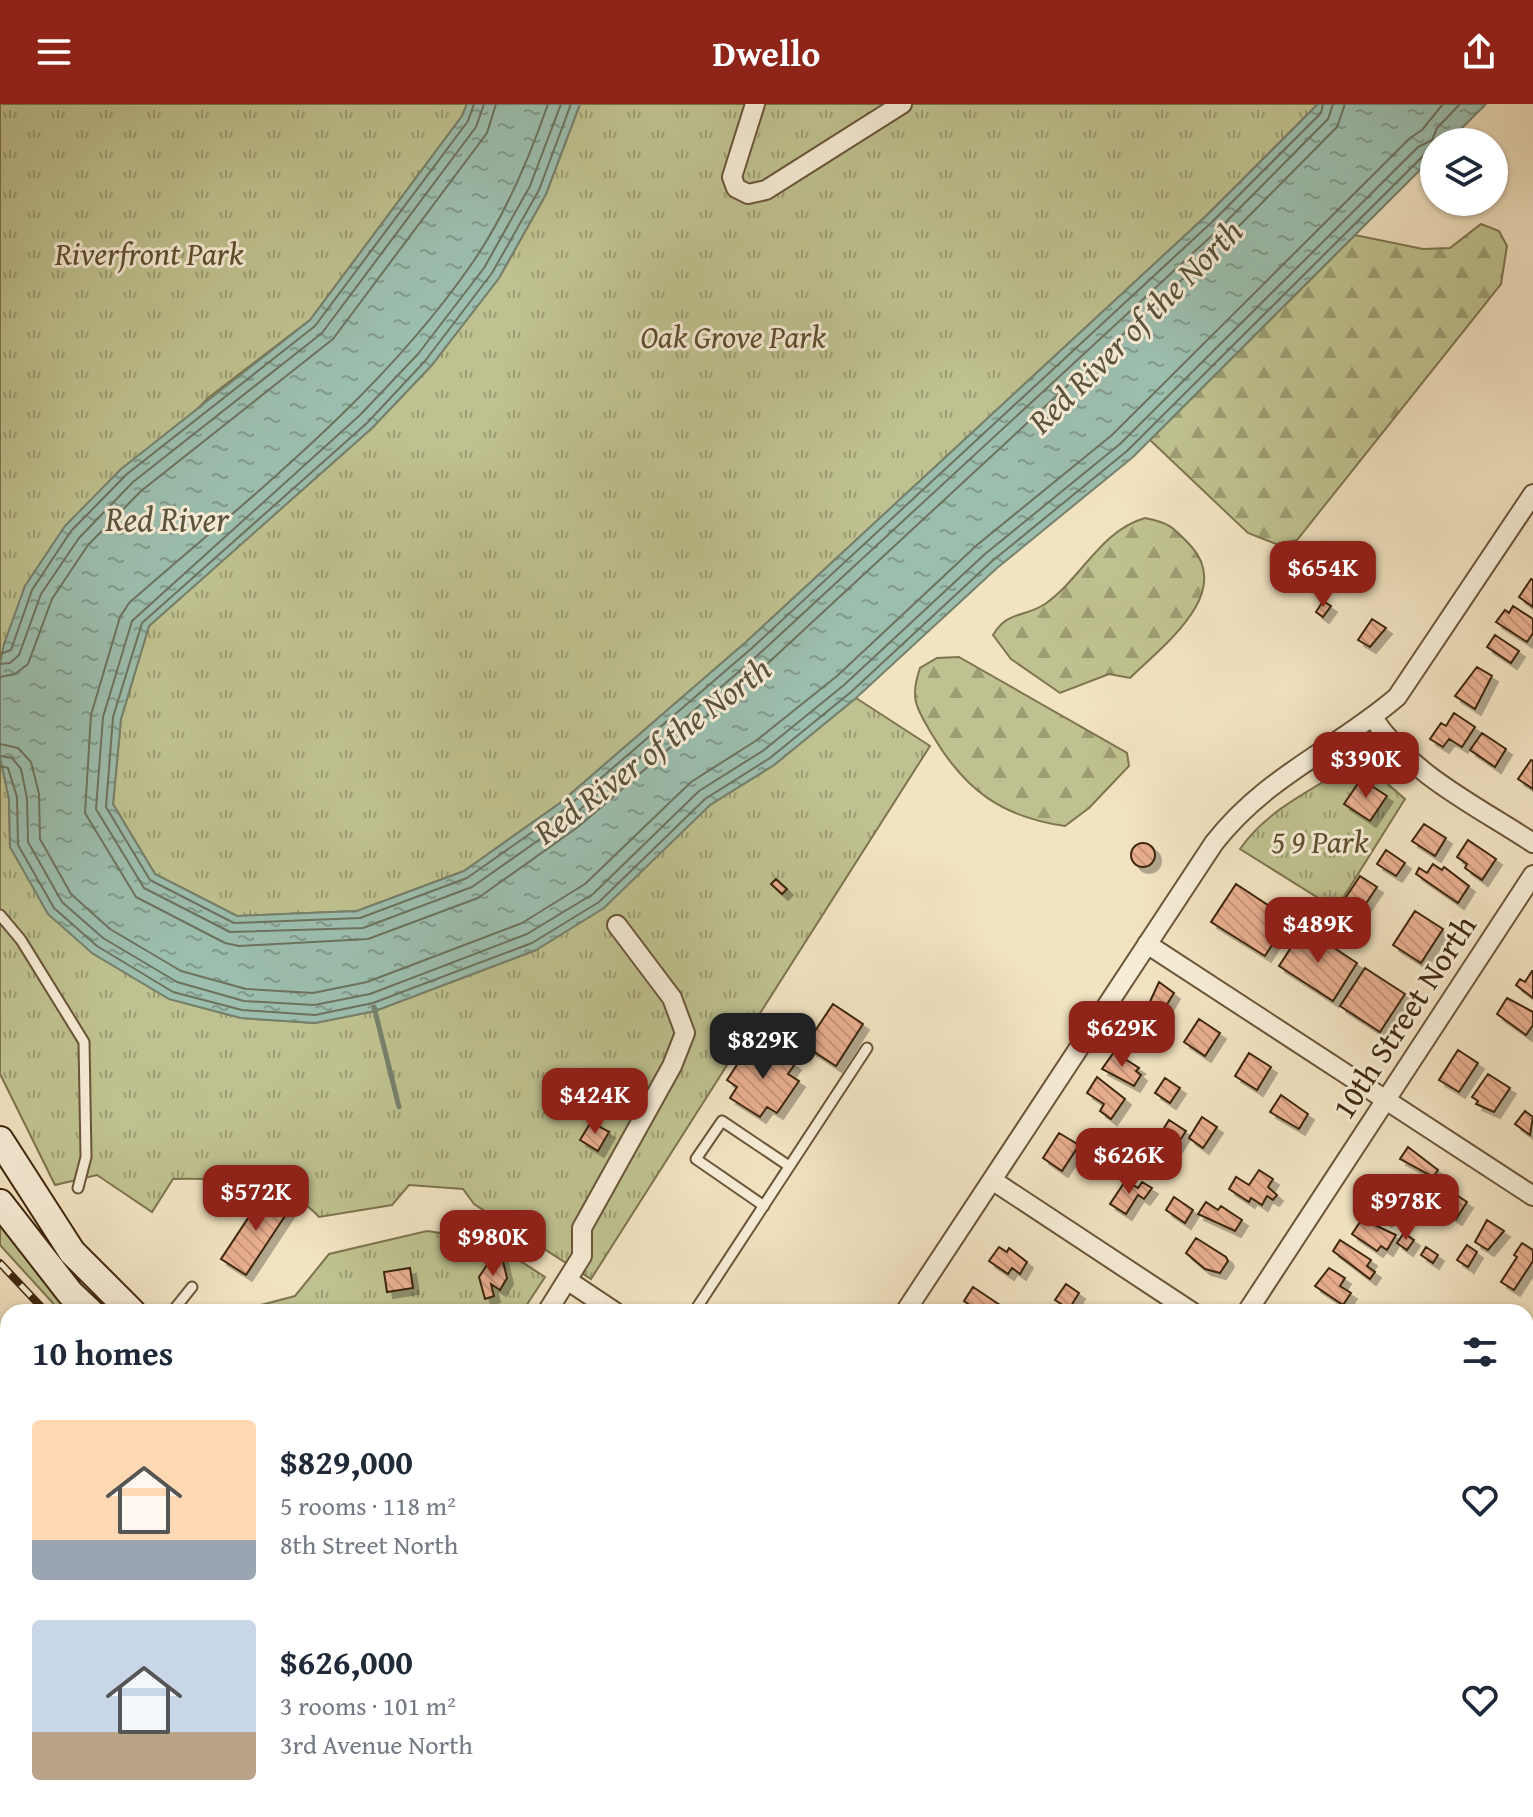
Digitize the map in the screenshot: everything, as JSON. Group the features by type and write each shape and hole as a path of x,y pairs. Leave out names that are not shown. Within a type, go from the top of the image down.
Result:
{"main road":[{"path":"0,1140 72,1252 124,1304"},
{"path":"0,1203 82,1304"}],"street":[{"path":"755,104 732,177 736,188 748,194 766,190 902,104"},
{"path":"910,1304 1237,813 1290,770 1373,718 1397,697 1417,672 1532,496"},
{"path":"1373,718 1387,740 1411,762 1533,843"},
{"name":"10th Street North","path":"1252,1304 1533,875"},
{"path":"552,1304 582,1256 582,1228 672,1066 685,1033 672,998 617,925"},
{"path":"1147,944 1533,1196"},
{"path":"992,1180 1180,1304"},
{"path":"567,1280 603,1304"}],"lane":[{"path":"0,915 21,940 84,1042 86,1157 78,1188"},
{"path":"699,1304 867,1048"},
{"path":"764,1206 696,1159 722,1121 789,1166"},
{"path":"178,1304 192,1287"}],"green space":[{"name":"Riverfront Park","path":"0,104 467,104 462,116 310,320 208,398 25,586 0,664"},
{"name":"Oak Grove Park","path":"580,104 1318,104 1206,216 746,642 560,803 464,871 357,911 237,916 155,874 113,804 121,719 149,626 372,428 431,366 499,278 546,194"},
{"path":"1481,224 1499,231 1507,246 1501,284 1297,540 1276,544 1248,533 1150,440 1355,235 1423,249 1450,248"},
{"path":"1145,518 1171,527 1191,546 1202,564 1204,582 1199,600 1175,635 1130,678 1109,674 1060,693 1011,659 993,635 1004,622 1045,604 1103,544 1129,524"},
{"path":"959,657 1127,753 1129,766 1089,808 1065,826 1022,816 987,798 958,772 945,755 916,704 915,688 920,668 937,658"},
{"path":"856,698 930,746 591,1279 474,1204 463,1189 409,1185 392,1205 319,1217 288,1194 232,1180 173,1179 152,1212 97,1175 55,1185 0,1074 0,757 9,799 10,847 92,953 170,999 241,1018 315,1023 375,1011 536,950 662,849 710,805 774,765"},
{"name":"5 9 Park","path":"1360,760 1405,799 1336,909 1240,849 1279,810"},
{"path":"0,1225 63,1304 54,1304 0,1245"},
{"path":"427,1231 488,1240 545,1277 527,1304 264,1304 295,1296 329,1254"}],"water":[{"name":"Red River","path":"467,104 580,104 546,194 499,278 431,366 372,428 149,626 121,719 113,804 155,874 237,916 357,911 464,871 560,803 746,642 1206,216 1318,104 1486,104 1462,128 1420,128 1420,170 1133,457 997,568 856,698 774,765 710,805 604,908 536,950 375,1011 315,1023 241,1018 169,999 92,953 48,914 10,847 9,799 0,757 0,664 4,644 25,586 65,526 121,469 310,320 462,116"}],"building":[{"path":"1533,580 1533,607 1519,597"},
{"path":"1323,601 1331,606 1323,617 1316,612"},
{"path":"1513,606 1533,619 1533,633 1527,642 1496,622 1505,610 1509,613"},
{"path":"1372,619 1386,628 1370,647 1358,640"},
{"path":"1495,635 1519,651 1511,663 1487,647"},
{"path":"1477,667 1492,676 1475,709 1455,696"},
{"path":"1454,713 1475,727 1462,747 1449,739 1443,747 1430,739 1441,723 1446,726"},
{"path":"1482,733 1506,749 1495,767 1470,750"},
{"path":"1533,761 1533,789 1518,779"},
{"path":"1361,779 1387,796 1370,821 1344,804"},
{"path":"1424,824 1446,838 1435,856 1412,841"},
{"path":"1468,840 1496,859 1482,880 1465,868 1467,864 1457,857"},
{"path":"1143,843 1152,846 1155,855 1152,864 1143,867 1134,864 1131,855 1134,846"},
{"path":"1386,850 1405,863 1396,876 1377,864"},
{"path":"1433,864 1442,870 1444,867 1469,886 1458,903 1416,874 1419,868 1427,873"},
{"path":"1360,876 1377,887 1357,917 1340,906"},
{"path":"776,879 787,889 782,894 771,884"},
{"path":"1236,884 1289,919 1265,956 1211,922"},
{"path":"1415,911 1443,929 1421,963 1393,945"},
{"path":"1304,928 1357,963 1333,1001 1279,966"},
{"path":"1365,968 1405,994 1380,1032 1340,1006"},
{"path":"1532,971 1533,998 1516,985 1520,979 1525,982"},
{"path":"1159,982 1174,993 1166,1006 1162,1004 1157,1012 1148,1006"},
{"path":"1507,998 1533,1012 1533,1025 1526,1035 1497,1014"},
{"path":"833,1004 863,1024 836,1066 805,1046"},
{"path":"1150,1016 1166,1027 1155,1043 1139,1032"},
{"path":"1199,1019 1220,1033 1205,1056 1184,1042"},
{"path":"765,1045 795,1064 788,1074 799,1081 777,1113 767,1107 760,1117 730,1098 737,1087 727,1080 748,1048 759,1055"},
{"path":"1458,1050 1478,1063 1459,1092 1439,1080"},
{"path":"1114,1052 1139,1068 1136,1071 1141,1075 1134,1086 1102,1069"},
{"path":"1249,1053 1271,1067 1257,1090 1235,1076"},
{"path":"1488,1074 1510,1088 1494,1112 1476,1104 1478,1101 1472,1097"},
{"path":"1097,1077 1125,1099 1111,1119 1100,1111 1104,1104 1087,1093"},
{"path":"1165,1078 1180,1088 1170,1103 1155,1093"},
{"path":"1281,1095 1308,1114 1299,1129 1270,1112"},
{"path":"1525,1111 1533,1117 1530,1135 1515,1124"},
{"path":"1202,1117 1217,1127 1203,1148 1189,1138"},
{"path":"1169,1120 1186,1131 1173,1151 1156,1141"},
{"path":"591,1122 609,1132 598,1151 580,1140"},
{"path":"1059,1133 1079,1145 1062,1171 1043,1158"},
{"path":"1087,1144 1106,1155 1095,1172 1077,1160"},
{"path":"1408,1147 1438,1170 1433,1177 1400,1159"},
{"path":"1259,1170 1273,1179 1268,1187 1277,1195 1273,1200 1267,1196 1262,1205 1251,1198 1249,1202 1229,1189 1236,1177 1249,1185"},
{"path":"1126,1180 1138,1188 1142,1182 1152,1188 1144,1199 1138,1195 1126,1214 1110,1204"},
{"path":"1386,1182 1404,1194 1386,1221 1368,1209"},
{"path":"1449,1190 1467,1202 1456,1219 1438,1207"},
{"path":"270,1193 289,1210 246,1275 221,1259 264,1194"},
{"path":"1174,1197 1193,1210 1185,1223 1166,1210"},
{"path":"1206,1202 1218,1210 1221,1206 1242,1220 1235,1231 1198,1214"},
{"path":"1362,1219 1396,1235 1387,1250 1381,1246 1377,1251 1352,1234"},
{"path":"1487,1220 1504,1231 1488,1250 1475,1242"},
{"path":"1404,1233 1414,1240 1407,1250 1397,1243"},
{"path":"1196,1238 1226,1257 1228,1261 1220,1273 1205,1269 1186,1253"},
{"path":"1340,1240 1371,1260 1367,1266 1375,1272 1370,1279 1333,1251"},
{"path":"1522,1243 1533,1250 1533,1261 1514,1290 1501,1282"},
{"path":"1467,1245 1477,1252 1468,1267 1457,1260"},
{"path":"999,1247 1007,1252 1009,1248 1027,1262 1020,1274 1012,1268 1008,1274 989,1261"},
{"path":"1426,1247 1438,1255 1433,1263 1421,1255"},
{"path":"502,1257 507,1278 500,1290 491,1284 494,1296 485,1299 479,1277 487,1265 495,1270 493,1259"},
{"path":"410,1268 413,1288 387,1292 384,1272"},
{"path":"1329,1268 1345,1278 1340,1286 1351,1293 1342,1304 1315,1286"},
{"path":"1066,1284 1079,1293 1072,1304 1061,1304 1055,1300"},
{"path":"973,1287 998,1304 968,1304 964,1301"}],"waterway":[{"path":"374,1007 399,1107"}],"railway":[{"path":"0,1263 38,1304"}],"water label":[{"name":"Red River of the North","path":"1135,326"},
{"name":"Red River of the North","path":"652,750"}]}
